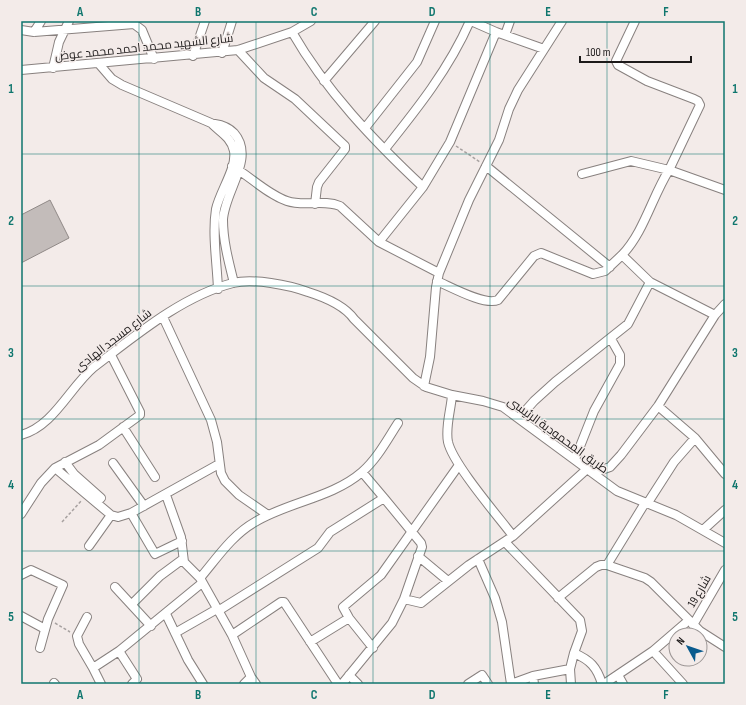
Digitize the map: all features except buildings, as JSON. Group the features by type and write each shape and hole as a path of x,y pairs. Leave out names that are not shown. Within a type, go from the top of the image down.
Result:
{"street":[{"path":"34,32 41,21"},
{"path":"53,68 59,42 69,21"},
{"path":"78,28 84,21"},
{"path":"193,56 205,21"},
{"path":"222,53 232,21"},
{"name":"شارع الشهيد محمد احمد محمد عوض","path":"21,70 222,53 238,50 292,32 311,21"},
{"path":"324,81 375,21"},
{"path":"365,128 418,62 435,21"},
{"path":"384,149 419,106 447,67 471,21 544,49"},
{"path":"380,242 423,187 450,142 500,33 510,21"},
{"path":"424,386 430,357 439,273 469,200 499,140 509,109 518,90 562,21"},
{"path":"437,281 488,302 494,302 498,300 539,253 545,254 594,274 601,273 610,267 622,255 636,236 657,191 678,155 700,103 694,98 647,81 618,65 616,61 635,21"},
{"path":"21,30 34,32 64,30 108,24 130,24 140,28 154,59"},
{"path":"292,32 307,58 324,81 384,149 423,187"},
{"path":"238,50 264,78 295,99 345,146 345,149 318,185 315,204"},
{"path":"99,64 112,79 122,86 211,123 226,127 236,136 242,149 242,156 220,196 215,216 218,289"},
{"path":"582,174 632,161 669,170 725,190"},
{"path":"486,166 610,267"},
{"path":"235,168 280,198 294,203 332,203 340,206 380,242 439,273"},
{"path":"234,283 229,262 223,221 235,168"},
{"path":"622,255 650,282 715,315"},
{"name":"طريق المحمودية الرئيسى","path":"234,283 250,282 285,286 300,289 329,300 349,312 354,319 413,378 424,386 452,395 483,400 502,407 617,491 676,515 725,543"},
{"path":"519,418 534,401 555,382 622,330 631,320 650,282"},
{"name":"شارع مسجد الهادى","path":"21,435 36,429 44,422 84,376 163,317 185,303 234,283"},
{"path":"404,599 422,602 478,558 513,536 590,471 604,470 616,461 658,406 715,315 725,304"},
{"path":"163,317 210,420 217,442 221,473 230,488 268,515"},
{"path":"575,459 591,417 620,364 620,355 611,339"},
{"path":"21,514 24,502 55,468 98,445 140,415 140,412 111,355"},
{"path":"452,395 448,440 459,464 513,536"},
{"path":"658,406 695,438 725,474"},
{"path":"93,668 119,651 166,614 201,580 242,531 268,515 310,499 350,480 362,472 373,461 398,423"},
{"path":"123,427 155,477"},
{"path":"607,565 674,462 695,438"},
{"path":"65,462 74,474 101,498"},
{"path":"113,463 144,506"},
{"path":"55,468 111,515 118,517 132,513 219,464"},
{"path":"373,648 343,609 344,604 381,575 413,532 459,464"},
{"path":"342,684 373,648 395,619 404,599 422,545 413,532 362,472"},
{"path":"166,495 182,541 183,559 189,568 201,580 232,634 254,681 244,684"},
{"path":"176,633 218,610 318,548 330,532 384,498"},
{"path":"703,530 725,510"},
{"path":"132,513 155,554 182,541"},
{"path":"89,546 111,515"},
{"path":"505,542 580,620 582,630 570,668 571,684"},
{"path":"418,556 448,581"},
{"path":"478,558 495,598 502,622 510,684 533,680 570,668"},
{"path":"132,604 160,576 183,559"},
{"path":"558,598 596,567 607,565 645,578 707,636 725,647"},
{"path":"21,575 31,570 62,583 63,586 48,619 40,648"},
{"name":"شارع 19","path":"603,684 653,651 691,622 725,570"},
{"path":"115,588 132,604 151,626"},
{"path":"232,634 282,602 286,604 338,684"},
{"path":"166,614 188,660 203,684"},
{"path":"21,616 45,628"},
{"path":"87,616 77,636 79,644 101,684"},
{"path":"310,642 349,618"},
{"path":"119,651 137,679 132,684"},
{"path":"653,651 683,684"},
{"path":"574,653 592,663 603,684"},
{"path":"468,684 482,674 488,684"},
{"path":"349,675 358,684"},
{"path":"618,675 622,684"}],"path":[{"path":"450,142 486,166"},
{"path":"62,522 86,495"},
{"path":"48,619 77,636"}]}
